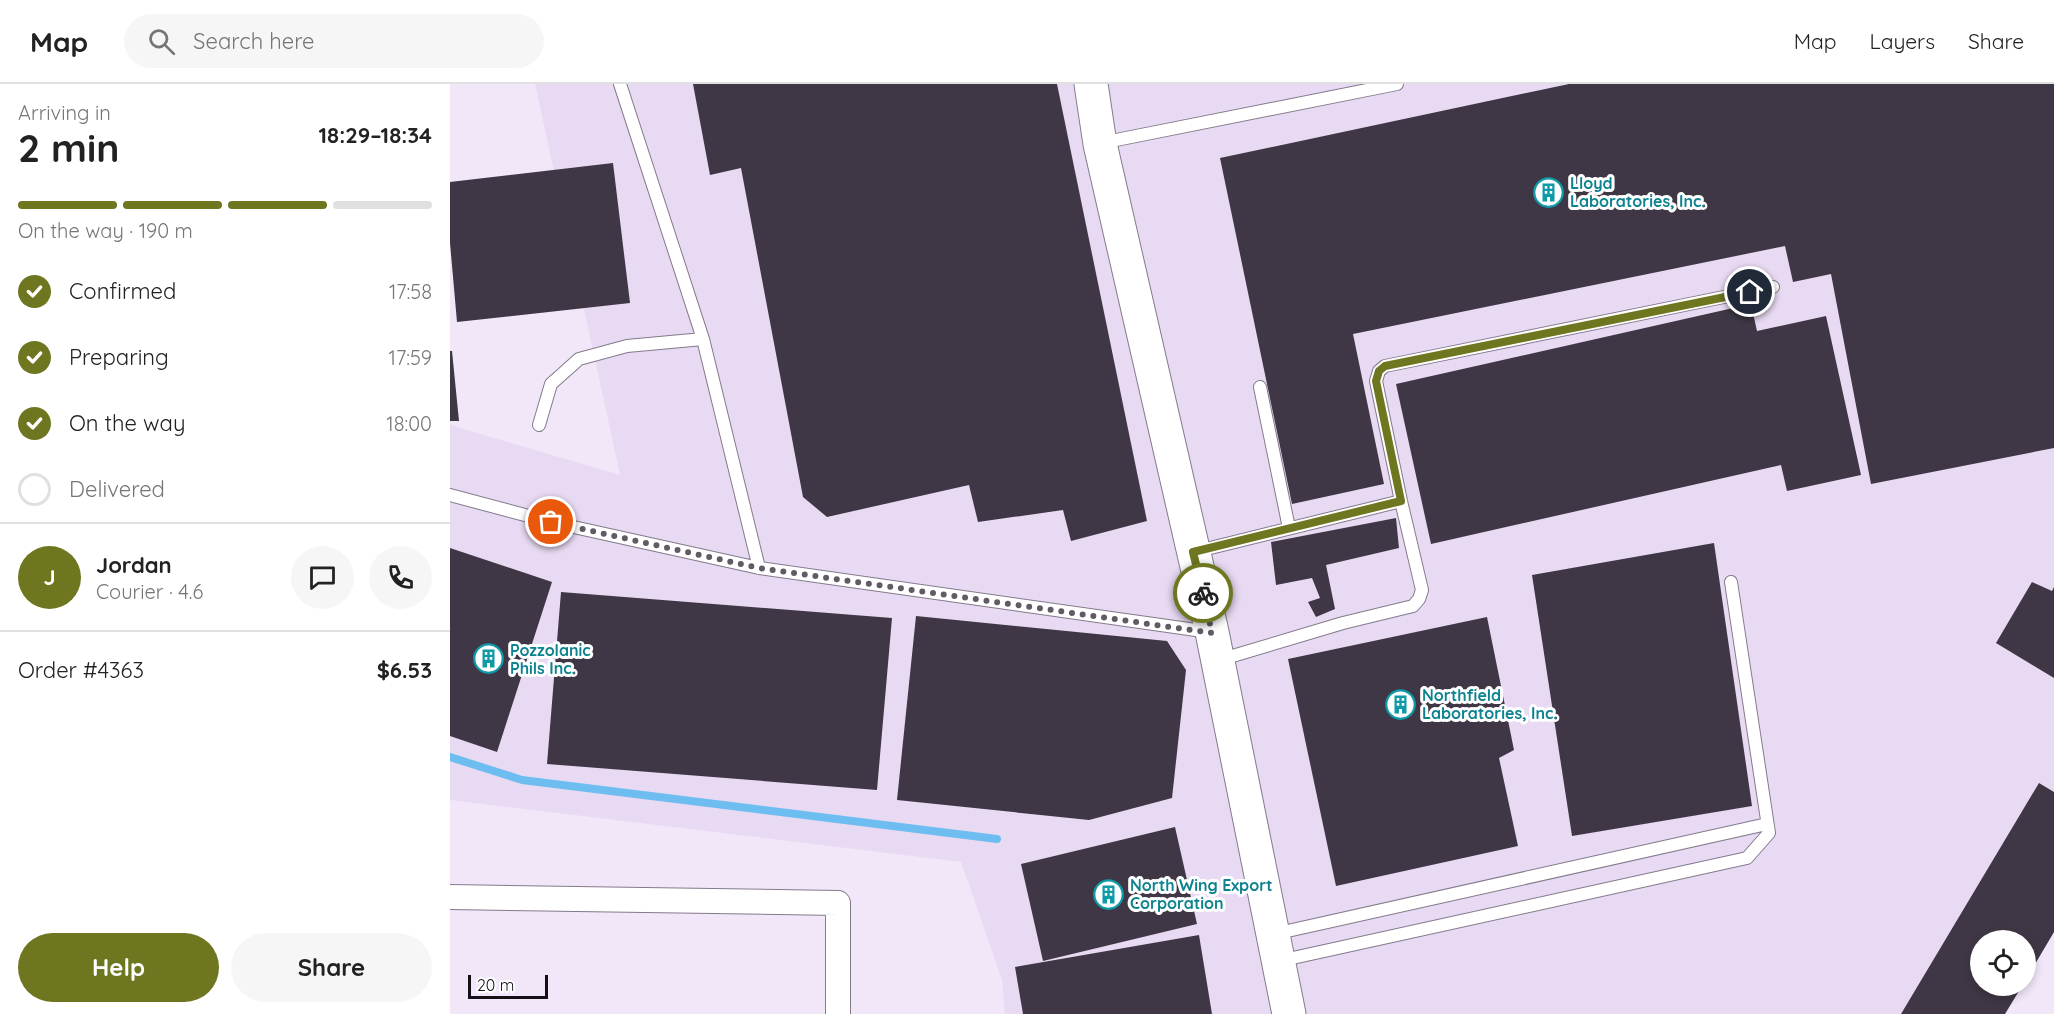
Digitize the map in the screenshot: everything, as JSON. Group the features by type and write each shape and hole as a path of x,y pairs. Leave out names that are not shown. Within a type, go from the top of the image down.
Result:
{"street":[{"path":"1091,84 1100,144 1215,646 1289,1014"},
{"path":"450,897 838,903 838,1014"}],"lane":[{"path":"620,84 703,339 759,568"},
{"path":"1100,144 1397,84"},
{"path":"450,495 551,522 759,568 1215,646 1343,623 1413,606 1419,599 1422,590 1376,381 1379,371 1385,366 1773,287"},
{"path":"539,425 551,384 579,359 627,346 703,339"},
{"path":"1260,387 1289,528"},
{"path":"1193,552 1401,501"},
{"path":"1275,947 1747,858 1769,833 1731,582"},
{"path":"1275,947 1767,824"}],"shaded area":[{"path":"535,84 2054,84 2054,927 2036,935 2036,930 1970,930 1970,996 2013,996 2003,1014 1005,1014 1002,980 961,862 450,800 450,425 620,475"}],"building":[{"path":"693,84 1057,84 1147,521 1071,541 1063,510 978,522 969,485 827,517 803,497 741,168 710,175"},
{"path":"1569,84 2054,84 2054,448 1871,484 1831,274 1793,282 1785,246 1353,334 1384,484 1292,504 1220,158"},
{"path":"613,163 630,303 457,322 450,243 450,182"},
{"path":"1751,304 1757,331 1826,316 1861,475 1787,491 1781,465 1431,544 1396,384"},
{"path":"450,351 452,351 459,421 450,421"},
{"path":"1396,518 1399,548 1326,565 1335,609 1316,617 1308,602 1320,598 1312,578 1276,585 1271,542"},
{"path":"1714,543 1752,806 1572,836 1532,575"},
{"name":"Pozzolanic Phils Inc.","path":"450,548 552,582 497,752 450,736"},
{"path":"2032,582 2052,591 2054,587 2054,678 1996,643"},
{"path":"561,592 892,618 877,790 547,764"},
{"path":"916,616 1167,641 1186,670 1172,798 1089,820 897,800"},
{"name":"Northfield Laboratories, Inc.","path":"1487,617 1514,750 1499,758 1518,846 1336,886 1288,659"},
{"path":"2039,783 2054,792 2054,932 2036,962 2036,930 1970,930 1970,996 2016,996 2005,1014 1901,1014"},
{"name":"North Wing Export Corporation","path":"1175,827 1197,924 1043,961 1021,864"},
{"path":"1199,935 1212,1014 1023,1014 1015,967"}],"waterway":[{"path":"450,757 522,780 997,839"}],"way so far":[{"path":"551,522 759,568 1212,633 1203,593"}],"place":[{"name":"Lloyd Laboratories, Inc.","path":"1549,192"},
{"name":"Pozzolanic Phils Inc.","path":"489,659"},
{"name":"Northfield Laboratories, Inc.","path":"1401,704"},
{"name":"North Wing Export Corporation","path":"1109,894"}],"route":[{"path":"1203,593 1193,552 1401,501 1376,381 1379,371 1385,366 1750,292"}]}
